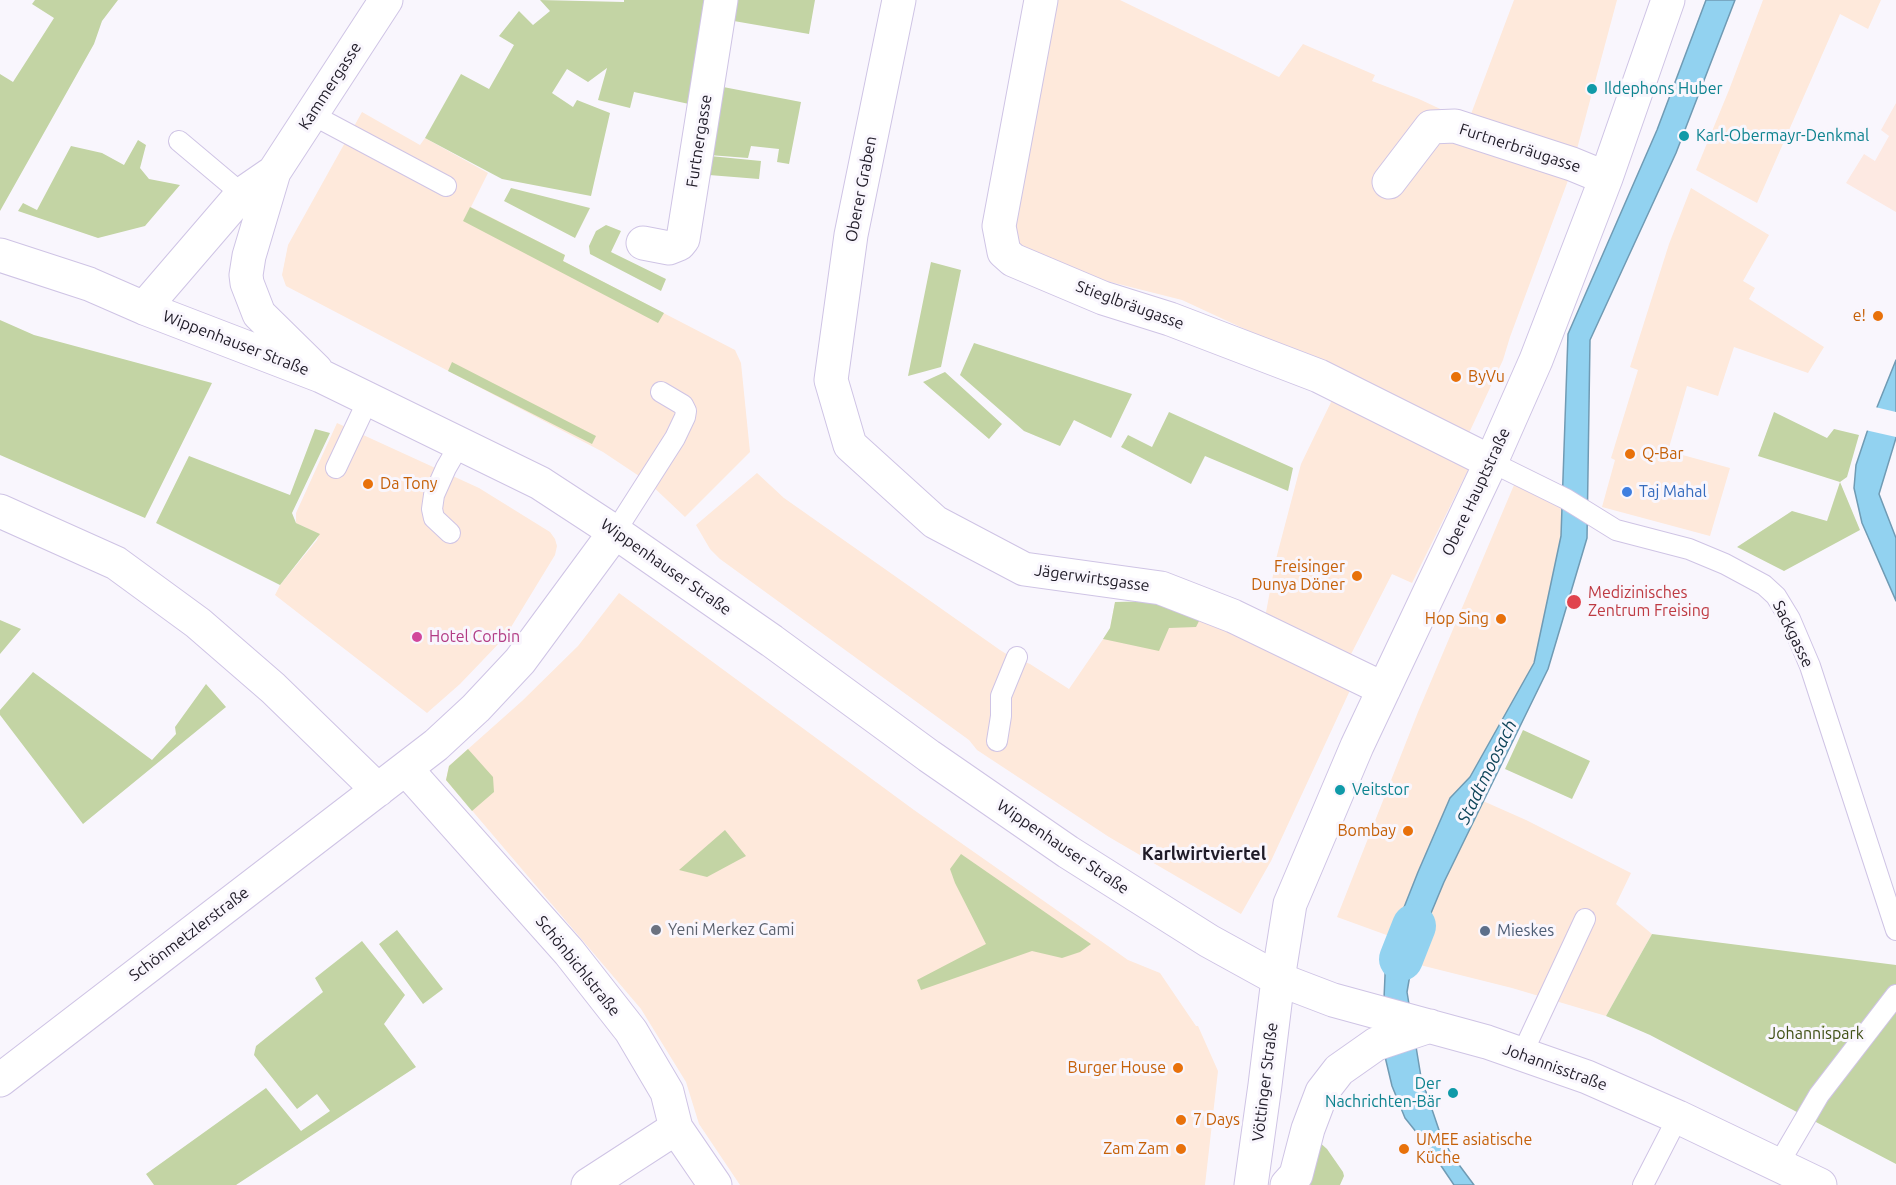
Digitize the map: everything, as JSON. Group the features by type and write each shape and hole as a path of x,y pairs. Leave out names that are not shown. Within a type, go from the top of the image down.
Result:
{"street":[{"name":"Kammergasse","path":"274,172 386,0"},
{"name":"Furtnergasse","path":"643,243 669,248 679,244 682,239 721,0"},
{"name":"Oberer Graben","path":"831,380 851,235 899,0"},
{"name":"Stieglbräugasse","path":"1041,0 999,226 1004,252 1013,260 1103,298 1170,319 1319,376 1491,462"},
{"name":"Obere Hauptstraße","path":"1278,979 1290,904 1357,746 1491,462 1536,360 1606,178 1668,0"},
{"name":"Furtnerbräugasse","path":"1389,182 1431,127 1455,126 1572,164 1606,178"},
{"path":"144,308 242,194 274,172"},
{"path":"274,172 249,256 247,283 259,314 302,354 321,376"},
{"name":"Wippenhauser Straße","path":"0,255 89,284 144,308 321,376 461,442 540,483 772,641 966,782 1068,852 1209,941 1278,979"},
{"name":"Jägerwirtsgasse","path":"831,380 850,445 935,522 1024,569 1161,588 1233,616 1384,689"},
{"path":"0,511 116,563 189,616 273,688 378,790"},
{"name":"Schönmetzlerstraße","path":"0,1080 406,769 476,708 520,661 615,532"},
{"name":"Schönbichlstraße","path":"406,769 569,952 631,1031 667,1092 676,1128 715,1185"},
{"name":"Johannisstraße","path":"1278,979 1333,1000 1430,1026 1587,1077 1678,1117 1820,1185"},
{"name":"Vöttinger Straße","path":"1251,1185 1278,979"},
{"path":"1287,1185 1296,1175 1308,1130 1322,1092 1339,1070 1376,1044 1430,1026"},
{"path":"588,1185 676,1128"}],"lane":[{"path":"311,114 446,186"},
{"path":"179,141 242,194"},
{"path":"615,532 675,438 685,417 686,411 683,405 661,392"},
{"path":"336,468 369,398"},
{"path":"450,533 434,518 432,509 434,495 461,442"},
{"name":"Sackgasse","path":"1491,462 1566,499 1616,530 1689,549 1735,569 1764,585 1776,596 1790,619 1810,666 1896,930"},
{"path":"997,741 1001,716 1000,696 1017,657"},
{"path":"1522,1054 1585,919"},
{"path":"1778,1165 1819,1095 1896,995"},
{"path":"1643,1185 1678,1117"}],"shaded area":[{"path":"1049,0 1120,0 1279,77 1303,44 1375,75 1372,81 1419,99 1468,122 1514,0 1617,0 1570,175 1503,360 1469,433 1182,300 1039,264 1013,238"},
{"path":"1763,0 1881,0 1868,29 1840,14 1757,203 1696,170"},
{"path":"1896,103 1896,212 1846,183 1864,154 1875,161 1889,136 1881,130"},
{"path":"362,112 420,145 425,138 488,173 471,207 565,255 563,261 735,350 741,363 750,452 685,517 648,482 603,452 286,286 282,275 288,245"},
{"path":"1691,188 1769,235 1743,281 1755,288 1749,299 1824,347 1808,373 1734,347 1718,396 1687,386 1668,451 1730,468 1710,536 1602,507 1615,460 1611,458 1638,370 1630,367 1669,244"},
{"path":"1334,396 1471,464 1412,583 1392,574 1346,664 1264,623 1276,559 1301,464"},
{"path":"337,423 479,488 550,532 555,539 557,546 555,555 505,637 460,684 427,713 275,595 280,585 317,540 319,534 296,523 296,513"},
{"path":"757,473 784,498 1000,650 1030,664 1069,689 1110,629 1115,602 1203,613 1352,686 1271,861 1241,914 1109,837 977,750 969,740 720,559 710,549 696,525"},
{"path":"1514,485 1572,510 1548,669 1483,801 1631,873 1616,904 1652,934 1606,1016 1512,988 1412,963 1424,930 1414,926 1399,921 1392,937 1337,917 1418,712"},
{"path":"619,593 914,810 1128,960 1160,973 1198,1026 1218,1071 1205,1185 740,1185 699,1124 686,1082 641,1009 446,780 449,766 522,701 578,646"}],"green space":[{"path":"35,0 118,0 102,21 94,44 0,211 0,74 13,82 54,18 32,4"},
{"path":"540,0 624,2 624,0 706,0 689,104 634,92 630,108 598,100 607,68 588,82 567,69 552,93 573,107 577,100 610,113 591,196 502,179 425,138 461,74 489,89 514,45 499,36 519,11 533,25 550,11"},
{"path":"730,0 815,0 809,34 728,20"},
{"path":"718,86 801,102 789,164 777,162 779,149 751,146 748,158 709,155"},
{"path":"138,140 146,145 140,168 149,179 180,185 145,226 98,238 18,211 23,203 37,210 71,146 102,153 124,165"},
{"path":"710,156 761,161 759,179 709,175"},
{"path":"511,188 590,208 575,238 504,201"},
{"path":"470,207 565,255 563,261 664,313 658,323 463,221"},
{"path":"606,225 621,231 611,252 666,279 661,291 590,254 589,246 596,231"},
{"path":"931,262 961,270 941,367 908,376"},
{"path":"0,320 34,335 212,383 145,518 0,455"},
{"path":"974,343 1132,394 1111,438 1074,420 1060,446 1024,431 960,375"},
{"path":"452,362 596,436 592,444 448,371"},
{"path":"945,372 1002,424 989,439 923,382"},
{"path":"1169,412 1293,468 1288,491 1205,456 1191,484 1121,447 1128,435 1152,447"},
{"path":"1774,412 1827,438 1834,429 1859,435 1847,477 1840,482 1758,456"},
{"path":"315,429 330,433 292,513 296,523 320,534 280,585 156,523 189,456 290,495"},
{"path":"1840,482 1860,530 1784,571 1737,547 1792,511 1827,521"},
{"path":"1158,601 1203,613 1196,627 1169,628 1159,651 1103,639 1110,628 1115,602"},
{"path":"0,620 21,629 0,654"},
{"path":"33,672 152,760 176,734 175,727 206,684 226,707 83,824 0,715 0,710"},
{"path":"1523,730 1590,761 1572,799 1505,769"},
{"path":"468,749 493,777 494,792 472,811 446,780 449,766"},
{"path":"725,830 746,856 707,877 679,870"},
{"path":"961,854 1091,944 1080,952 1062,958 1032,951 921,990 917,980 986,944 950,869"},
{"path":"397,930 443,989 423,1004 379,944"},
{"name":"Johannispark","path":"1652,934 1896,965 1896,1164 1650,1035 1606,1016"},
{"path":"362,941 405,995 384,1024 416,1067 236,1185 154,1185 146,1174 266,1088 301,1131 330,1111 317,1094 297,1109 254,1055 256,1046 323,992 315,978"},
{"path":"1318,1141 1327,1149 1343,1172 1344,1176 1340,1185 1310,1185"}],"water":[{"path":"1706,0 1735,0 1676,153 1590,340 1587,538 1548,669 1444,882 1424,930 1399,920 1418,872 1450,798 1470,777 1534,663 1561,536 1568,334 1657,130"},
{"path":"1896,360 1896,438 1879,494 1896,538 1896,601 1862,523 1854,488 1856,465"},
{"path":"1386,953 1412,963 1407,992 1421,1077 1440,1133 1451,1154 1474,1185 1454,1185 1405,1118 1392,1086 1382,1044"}],"pier":[{"path":"1875,407 1896,412 1896,437 1865,430"}],"waterway":[{"name":"Stadtmoosach","path":"1401,959 1414,926"}],"place":[{"name":"Ildephons Huber","path":"1592,89"},
{"name":"Karl-Obermayr-Denkmal","path":"1684,136"},
{"name":"e!","path":"1878,316"},
{"name":"ByVu","path":"1456,377"},
{"name":"Q-Bar","path":"1630,454"},
{"name":"Da Tony","path":"368,484"},
{"name":"Taj Mahal","path":"1627,492"},
{"name":"Freisinger Dunya Döner","path":"1357,576"},
{"name":"Medizinisches Zentrum Freising","path":"1574,602"},
{"name":"Hop Sing","path":"1501,619"},
{"name":"Hotel Corbin","path":"417,637"},
{"name":"Veitstor","path":"1340,790"},
{"name":"Bombay","path":"1408,831"},
{"name":"Yeni Merkez Cami","path":"656,930"},
{"name":"Mieskes","path":"1485,931"},
{"name":"Burger House","path":"1178,1068"},
{"name":"Der Nachrichten-Bär","path":"1453,1093"},
{"name":"7 Days","path":"1181,1120"},
{"name":"Zam Zam","path":"1181,1149"},
{"name":"UMEE asiatische Küche","path":"1404,1149"}],"district":[{"name":"Karlwirtviertel","path":"1204,854"}]}
